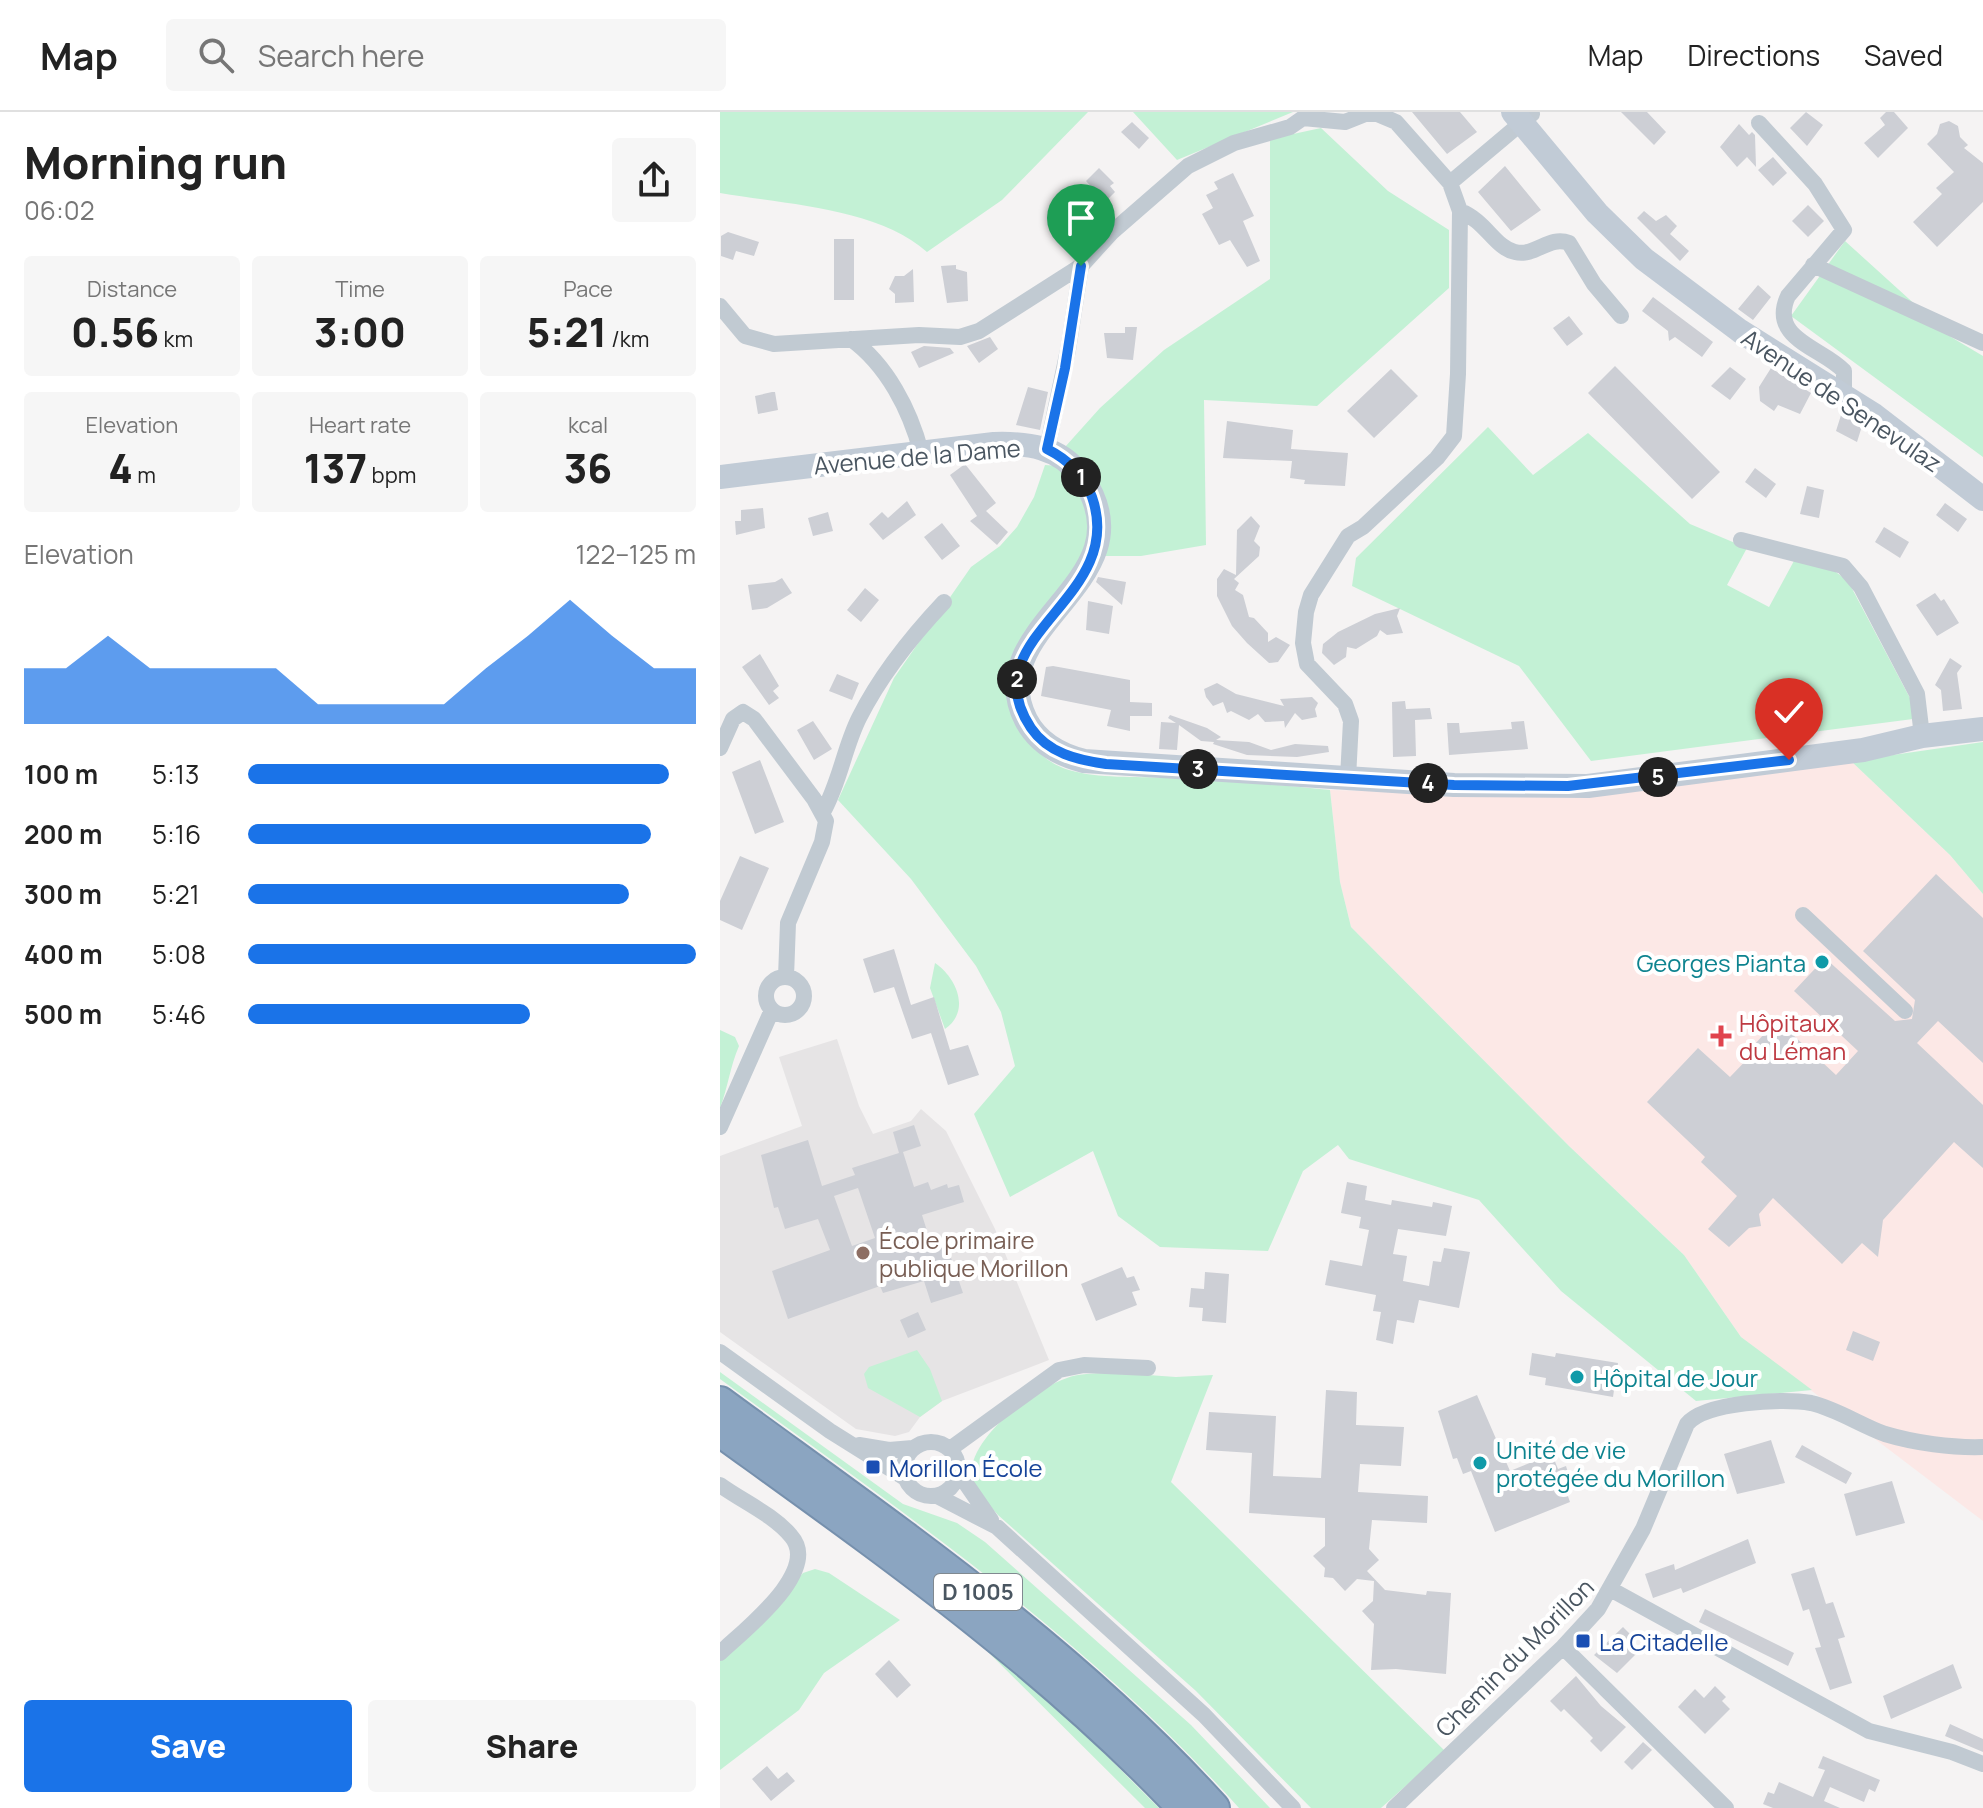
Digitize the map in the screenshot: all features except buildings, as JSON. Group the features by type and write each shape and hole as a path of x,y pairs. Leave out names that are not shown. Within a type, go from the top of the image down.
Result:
{"highway":[{"name":"D 1005","path":"720,1402 963,1580 1051,1649 1133,1724 1214,1808"},
{"name":"D 1005","path":"720,1431 1001,1639 1093,1717 1183,1808"}],"main road":[{"name":"Avenue de Senevulaz","path":"1524,115 1642,243 1701,301 1740,331 1844,396 1983,499"},
{"name":"Avenue de la Dame","path":"720,477 1002,444 1047,449 1068,462 1086,485 1095,507 1098,532 1089,568 1032,640 1019,666 1019,702 1041,740 1066,756 1095,763 1454,785 1527,784 1586,772 1862,736 1922,736 1983,729"}],"street":[{"path":"720,306 745,336 774,344 919,335 960,337 979,331 1081,266 1111,233 1188,166 1234,143 1290,127 1302,115 1345,122 1365,114 1377,114 1396,122 1450,183 1460,211 1454,436 1437,458 1363,527 1348,536 1311,595 1303,643 1307,664 1345,704 1351,721 1348,778"},
{"path":"1450,183 1524,115"},
{"path":"1759,123 1815,184 1844,230 1785,300 1785,320 1795,338 1844,371 1844,396"},
{"path":"1460,211 1479,219 1499,243 1516,253 1530,252 1556,241 1569,243 1594,284 1621,316"},
{"path":"1813,265 1983,343"},
{"path":"1047,449 1065,368 1081,266"},
{"path":"851,339 866,350 901,399 921,452"},
{"path":"1741,540 1843,566 1861,587 1917,694 1922,736"},
{"path":"823,812 833,794 858,721 870,699 944,602"},
{"path":"720,748 733,719 743,712 762,727 823,812 826,821 822,842 788,923 786,977"},
{"path":"1803,915 1905,1011"},
{"path":"786,977 799,983 803,1003 788,1015 772,1010 767,1004 767,989 772,983 786,977"},
{"path":"720,1127 772,1010"},
{"path":"720,1352 905,1478 918,1493 937,1496 997,1527"},
{"path":"950,1449 1059,1370 1084,1365 1148,1368"},
{"path":"1612,1590 1647,1520 1687,1424 1705,1410 1790,1401 1808,1403 1896,1436 1983,1447"},
{"path":"847,1441 877,1449 913,1448 932,1442 950,1449 957,1460 958,1472 951,1488 937,1496"},
{"path":"905,1478 904,1461 913,1448"},
{"path":"958,1472 997,1527 1204,1715 1293,1808"},
{"path":"720,1485 791,1535 799,1557 794,1572 776,1599 720,1653"},
{"name":"Chemin du Morillon","path":"1394,1808 1563,1647 1612,1590 1869,1731 1952,1752 1983,1764"},
{"path":"1563,1647 1726,1808"}],"shaded area":[{"name":"Hôpitaux du Léman","path":"1851,761 1950,855 1983,894 1983,1521 1741,1337 1684,1255 1569,1146 1351,927 1340,882 1330,790 1537,795"},
{"name":"École primaire publique Morillon","path":"837,1039 859,1106 873,1134 911,1121 921,1109 946,1131 995,1229 1049,1360 942,1401 920,1417 909,1432 895,1436 856,1429 720,1332 720,1156 802,1126 779,1057"}],"green space":[{"path":"720,112 1088,112 1002,200 927,252 907,237 857,217 720,193"},
{"path":"1133,112 1293,112 1177,160"},
{"path":"1321,128 1388,191 1449,230 1449,288 1317,406 1204,400 1206,545 1141,556 1102,556 1065,447 1100,408 1164,350 1270,279 1270,139"},
{"path":"1845,241 1951,337 1983,356 1983,457 1791,316"},
{"path":"1488,427 1533,475 1588,433 1690,524 1747,548 1727,585 1769,607 1795,559 1829,567 1848,581 1911,700 1913,719 1591,761 1519,666 1352,586 1356,558"},
{"path":"1045,465 1059,466 1077,488 1089,527 1083,555 1027,632 1013,658 1007,688 1017,722 1026,738 1045,758 1060,767 1092,775 1228,781 1330,790 1340,882 1351,927 1569,1146 1684,1255 1741,1337 1812,1390 1696,1401 1561,1291 1479,1200 1349,1159 1338,1145 1303,1171 1268,1251 1160,1247 1118,1216 1093,1151 1010,1197 974,1114 1015,1066 1001,1012 976,966 911,879 838,800 894,678 971,567 1000,546 1017,527 1034,497"},
{"path":"1983,742 1983,894 1950,855 1851,761"},
{"path":"935,963 950,977 958,995 958,1013 945,1029 930,988"},
{"path":"720,1030 735,1037 739,1046 720,1108"},
{"path":"917,1350 930,1369 942,1401 920,1417 868,1388 864,1374 869,1367"},
{"path":"720,1372 903,1504 957,1523 985,1542 1191,1725 1270,1808 1239,1808 1180,1745 1056,1632 925,1529 720,1379"},
{"path":"1083,1374 1176,1377 1213,1375 1171,1482 1445,1751 1381,1808 1311,1808 1196,1691 998,1515 979,1494 972,1481 972,1466 978,1450 989,1434 1020,1405 1067,1378"},
{"path":"815,1569 829,1573 900,1620 824,1673 799,1710 720,1770 720,1660 803,1573"},
{"path":"984,1648 1068,1717 1159,1808 1145,1808"}],"place":[{"name":"Georges Pianta","path":"1822,962"},
{"name":"Hôpitaux du Léman","path":"1721,1036"},
{"name":"École primaire publique Morillon","path":"863,1253"},
{"name":"Hôpital de Jour","path":"1577,1377"},
{"name":"Unité de vie protégée du Morillon","path":"1480,1463"},
{"name":"Morillon École","path":"873,1467"},
{"name":"La Citadelle","path":"1583,1641"}],"route":[{"path":"1081,266 1065,368 1047,449 1068,462 1090,491 1098,524 1098,540 1089,568 1028,646 1017,672 1017,695 1025,718 1041,740 1051,747 1066,756 1106,764 1454,785 1588,786 1789,760"}]}
